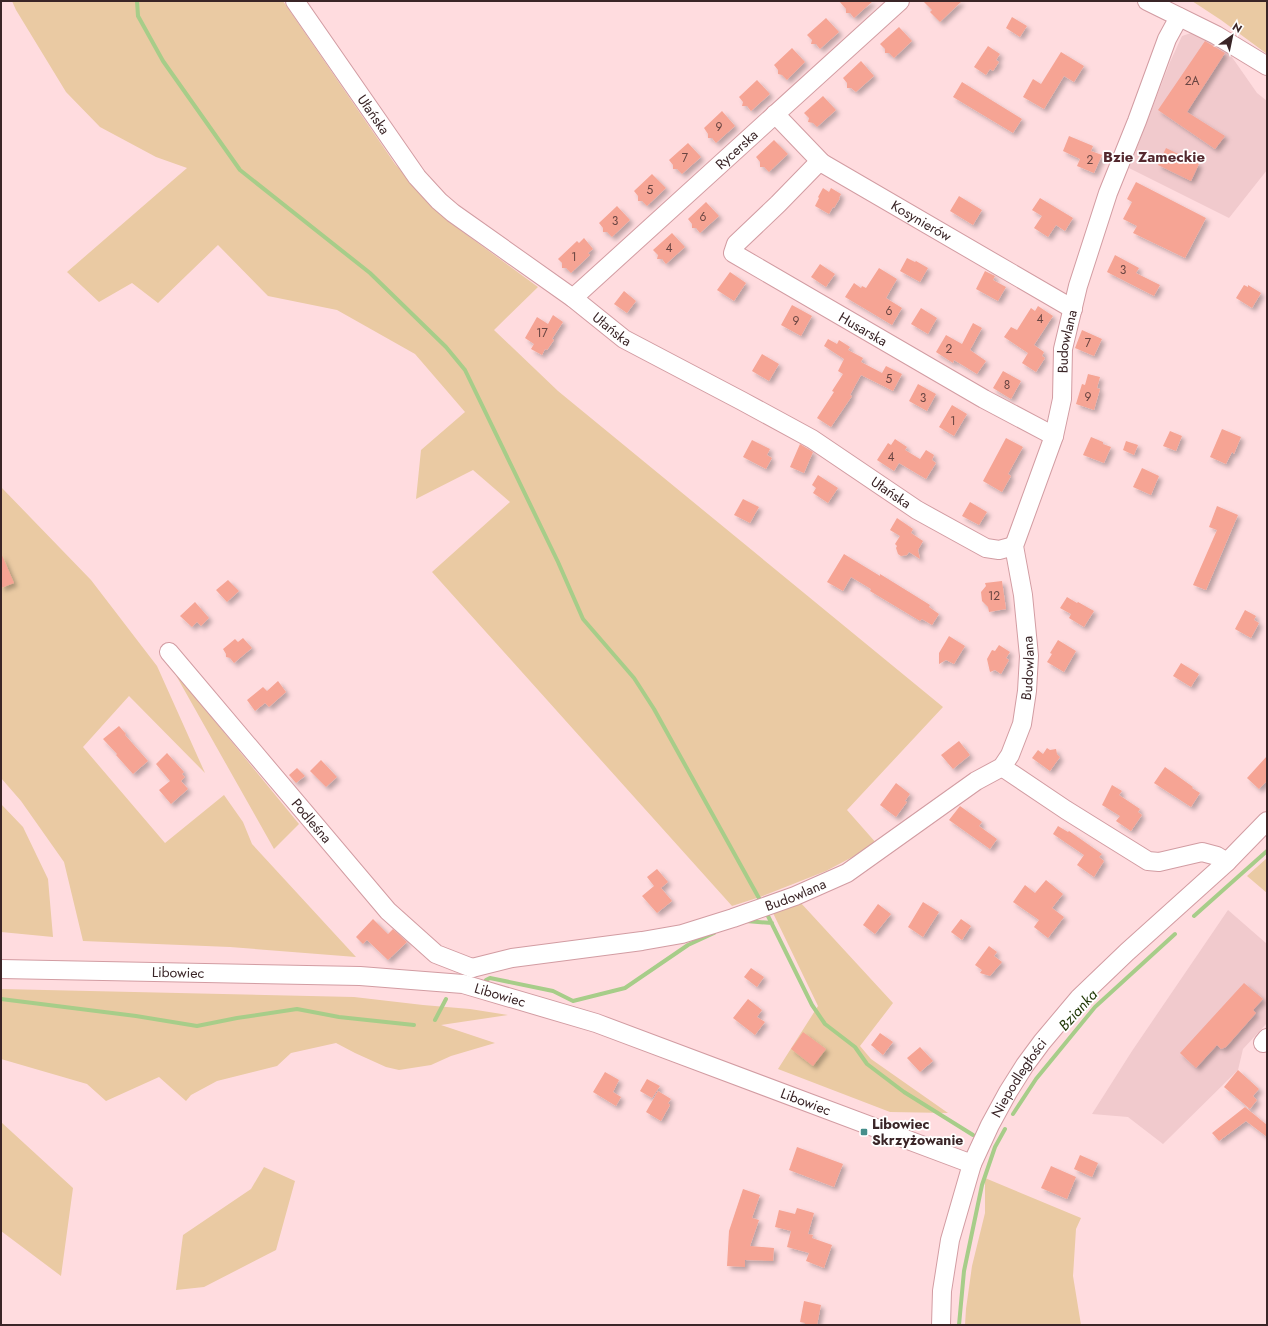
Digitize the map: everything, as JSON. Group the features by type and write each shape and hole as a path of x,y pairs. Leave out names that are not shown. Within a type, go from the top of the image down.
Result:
{"street":[{"name":"Ułańska","path":"295,1 417,177 439,201 453,213 573,298 624,339 812,439 917,510 986,548 999,550 1014,546"},
{"name":"Rycerska","path":"573,298 900,1"},
{"path":"1148,1 1216,35 1267,66"},
{"name":"Budowlana","path":"472,968 512,958 642,941 682,934 795,896 847,873 976,781 1002,767 1010,755 1022,724 1027,691 1029,656 1023,595 1014,546 1054,436 1062,399 1064,349 1078,286 1108,193 1167,39 1179,17"},
{"name":"Kosynierów","path":"775,114 822,163 1073,309"},
{"name":"Husarska","path":"822,163 817,164 736,244 733,253 984,399 1054,436"},
{"name":"Podleśna","path":"169,652 388,911 436,954 472,968"},
{"path":"1002,767 1066,810 1148,861 1159,862 1202,852 1217,856 1227,862"},
{"name":"Niepodległości","path":"941,1325 942,1291 950,1240 972,1164 990,1125 1025,1065 1062,1017 1079,998 1227,862 1267,821"},
{"path":"463,984 465,977 472,968"},
{"name":"Libowiec","path":"1,969 360,976 463,984 596,1023 972,1164"}],"shaded area":[{"path":"12,1 283,1 395,164 448,221 538,287 494,330 558,391 943,707 847,810 877,844 826,871 760,897 732,906 432,572 510,502 473,470 416,499 421,450 465,412 415,354 337,310 268,296 218,245 158,303 132,283 99,302 67,272 187,168 156,157 100,127 66,92"},
{"path":"1192,1 1267,1 1267,54 1221,20"},
{"path":"1194,32 1227,50 1257,93 1267,101 1267,170 1229,218 1129,168 1170,62 1182,36"},
{"path":"1,487 91,580 157,666 205,773 129,696 83,747 165,843 224,795 243,822 252,844 356,957 230,947 83,941 64,862 21,801 1,778"},
{"path":"173,670 299,824 274,849"},
{"path":"1,804 23,827 48,879 53,937 1,932"},
{"path":"1267,858 1267,893 1247,876"},
{"path":"800,902 893,1003 860,1046 871,1059 948,1113 890,1112 778,1069 818,1006 773,913"},
{"path":"1228,910 1267,944 1267,1023 1243,1049 1238,1070 1163,1144 1128,1117 1092,1114 1132,1051"},
{"path":"1,989 354,997 470,1009 508,1015 441,1025 495,1043 451,1056 431,1065 399,1070 386,1067 336,1043 291,1053 277,1066 217,1081 191,1095 186,1101 159,1077 106,1101 87,1084 1,1059"},
{"path":"1,1122 73,1188 61,1276 1,1231"},
{"path":"264,1167 295,1181 276,1250 204,1287 176,1290 183,1235 251,1189"},
{"path":"985,1178 1081,1218 1076,1229 1073,1276 1081,1325 965,1325 972,1266 985,1213"}],"building":[{"path":"839,1 873,1 854,18 850,13 846,13 846,9"},
{"path":"923,1 962,1 940,22 930,12 932,10"},
{"path":"1012,17 1027,26 1020,37 1006,28"},
{"path":"826,18 839,32 820,49 816,44 811,44 812,40 807,35"},
{"path":"899,27 912,41 894,58 889,53 885,53 885,49 880,44"},
{"path":"1205,41 1225,53 1187,112 1225,136 1215,149 1158,110"},
{"path":"988,46 1000,54 996,60 999,62 993,71 990,69 986,75 974,67"},
{"path":"792,48 805,62 787,80 782,75 778,74 778,70 774,65"},
{"path":"1061,52 1084,66 1074,82 1064,76 1044,109 1023,97 1033,79 1041,84"},
{"path":"861,61 874,76 856,92 851,88 847,88 847,83 843,78"},
{"path":"757,80 770,94 751,111 747,106 742,106 743,102 739,97"},
{"path":"962,82 1022,119 1013,133 953,97"},
{"path":"823,96 836,110 817,127 813,123 808,122 809,118 804,113"},
{"path":"722,111 735,126 716,143 712,138 708,138 708,134 704,128"},
{"path":"1069,136 1093,146 1091,151 1102,155 1094,173 1077,166 1080,159 1063,151"},
{"path":"774,140 788,154 769,172 764,167 760,167 760,162 756,157"},
{"path":"688,143 701,157 682,174 677,169 673,169 673,165 669,160"},
{"path":"1166,148 1199,164 1191,181 1158,165"},
{"path":"652,174 666,188 647,206 642,201 638,201 638,196 634,191"},
{"path":"1136,182 1206,218 1185,258 1133,233 1137,226 1123,219 1132,202 1127,199"},
{"path":"823,188 829,192 831,188 841,194 834,208 833,207 829,214 815,206"},
{"path":"959,196 982,210 973,225 950,211"},
{"path":"1040,198 1073,218 1065,231 1056,225 1048,237 1034,228 1042,216 1032,210"},
{"path":"706,202 719,216 700,233 696,228 692,228 692,224 688,219"},
{"path":"617,206 630,220 612,237 607,232 603,232 603,228 599,223"},
{"path":"672,233 685,247 666,264 662,259 657,259 658,255 653,250"},
{"path":"584,238 593,249 588,253 590,255 571,273 566,268 562,268 562,263 558,259 577,241 579,243"},
{"path":"1115,255 1139,268 1136,273 1160,285 1154,296 1107,272"},
{"path":"907,258 928,268 920,282 900,271"},
{"path":"820,264 835,274 826,287 811,277"},
{"path":"879,268 897,279 886,298 902,308 892,325 845,297 854,283 861,288 862,286 866,288"},
{"path":"985,271 995,276 993,280 1006,287 998,301 976,289"},
{"path":"730,272 746,283 734,301 717,290"},
{"path":"1244,285 1248,287 1248,285 1261,293 1252,308 1236,298"},
{"path":"624,291 636,301 627,313 614,304"},
{"path":"792,305 812,316 801,336 781,325"},
{"path":"1038,306 1053,316 1034,345 1044,352 1042,356 1045,358 1036,372 1022,363 1028,353 1004,337 1011,327 1017,330 1031,308 1035,311"},
{"path":"921,308 937,318 928,334 911,324"},
{"path":"553,315 563,322 552,339 554,340 547,350 545,349 542,355 531,349 534,344 525,338 537,317 548,324"},
{"path":"973,323 982,328 970,350 986,361 977,374 954,360 953,363 936,352 946,335 962,344"},
{"path":"1082,330 1102,339 1094,356 1075,348"},
{"path":"828,339 837,344 839,340 850,347 848,350 863,358 861,362 882,373 886,366 902,374 893,391 861,375 850,395 852,396 831,427 817,418 834,392 832,391 843,374 838,371 844,359 824,346"},
{"path":"762,354 779,364 769,381 752,371"},
{"path":"1003,371 1021,381 1011,399 993,388"},
{"path":"1088,374 1100,377 1097,388 1100,389 1094,410 1076,404 1082,384 1085,385"},
{"path":"918,384 936,394 927,411 909,401"},
{"path":"952,405 967,414 954,436 939,427"},
{"path":"1222,429 1241,437 1234,454 1232,452 1226,464 1210,457"},
{"path":"1170,431 1182,436 1176,451 1163,446"},
{"path":"1091,437 1111,447 1104,463 1083,455"},
{"path":"1006,438 1023,447 1008,474 1011,476 1002,492 983,481"},
{"path":"895,439 907,447 905,450 920,459 926,450 934,455 932,460 936,463 926,479 899,463 894,471 877,460 888,443 891,445"},
{"path":"752,440 770,449 767,455 772,458 766,469 743,457"},
{"path":"1126,441 1138,445 1134,455 1123,450"},
{"path":"800,444 813,452 804,473 790,467"},
{"path":"1142,468 1159,476 1151,495 1133,487"},
{"path":"818,475 838,488 828,503 813,493 816,488 812,485"},
{"path":"743,499 759,507 750,523 734,515"},
{"path":"970,502 987,512 979,525 962,516"},
{"path":"1217,506 1238,515 1206,590 1193,585 1217,530 1209,527"},
{"path":"897,518 913,529 911,533 923,541 918,550 920,559 909,552 907,555 901,556 898,554 896,548 897,546 895,544 900,536 890,530"},
{"path":"1,553 14,583 1,588"},
{"path":"844,554 930,605 929,607 939,614 932,625 922,619 920,621 870,591 871,589 851,577 843,591 827,582"},
{"path":"228,580 239,591 227,602 216,590"},
{"path":"1002,581 1006,609 989,612 988,607 982,601 981,592 986,586 985,583"},
{"path":"1067,597 1094,611 1084,627 1069,618 1071,614 1060,608"},
{"path":"195,602 209,618 201,626 197,622 192,627 180,616"},
{"path":"1245,610 1256,616 1254,620 1259,623 1251,638 1235,629"},
{"path":"949,636 965,646 954,664 946,660 939,664 939,653"},
{"path":"243,638 252,648 234,663 230,658 226,657 223,649 235,639 238,642"},
{"path":"1058,640 1076,651 1064,672 1047,662 1052,654 1050,653"},
{"path":"999,645 1010,652 1006,658 1009,660 1001,674 995,670 990,672 987,659 992,650 995,651"},
{"path":"1181,663 1199,674 1191,687 1173,676"},
{"path":"278,681 286,692 269,707 265,703 255,711 247,700 263,687 267,691"},
{"path":"119,726 148,761 133,774 103,739"},
{"path":"959,741 970,755 953,769 941,755"},
{"path":"1047,748 1050,750 1056,749 1057,754 1060,757 1050,771 1032,758 1038,750 1043,754"},
{"path":"167,753 184,772 182,774 185,777 181,781 188,789 171,804 159,790 170,781 156,764"},
{"path":"1267,756 1267,781 1259,789 1247,778"},
{"path":"321,760 337,777 326,787 310,771"},
{"path":"1165,767 1200,793 1191,807 1154,783"},
{"path":"297,768 305,776 296,783 289,775"},
{"path":"896,783 910,794 905,801 907,802 896,817 880,805"},
{"path":"1112,785 1122,791 1119,795 1140,809 1138,812 1142,815 1131,831 1116,821 1120,816 1102,805"},
{"path":"960,806 982,822 979,826 997,839 990,849 949,820"},
{"path":"1058,826 1068,832 1069,831 1102,854 1099,857 1104,861 1094,877 1077,865 1084,855 1053,834"},
{"path":"657,869 668,882 661,888 672,901 657,913 642,896 654,886 647,877"},
{"path":"1046,880 1063,894 1052,908 1064,917 1048,938 1034,927 1039,920 1013,902 1025,885 1035,893"},
{"path":"923,902 939,912 923,937 908,927"},
{"path":"878,904 891,914 875,934 863,925"},
{"path":"373,919 388,934 393,929 407,942 388,960 367,940 363,944 356,937"},
{"path":"961,919 971,926 962,940 951,932"},
{"path":"989,946 997,952 994,956 1002,962 990,976 980,973 982,970 975,965"},
{"path":"751,968 764,977 757,987 744,977"},
{"path":"1244,983 1263,999 1253,1010 1256,1013 1226,1047 1221,1049 1217,1045 1196,1068 1180,1053"},
{"path":"748,999 762,1010 757,1017 765,1022 755,1035 733,1018"},
{"path":"803,1032 826,1049 813,1066 791,1049"},
{"path":"880,1033 893,1042 883,1055 871,1045"},
{"path":"920,1047 933,1061 920,1072 907,1058"},
{"path":"1238,1070 1259,1089 1253,1096 1257,1100 1250,1109 1224,1087"},
{"path":"605,1072 619,1080 613,1092 621,1097 616,1106 593,1092"},
{"path":"647,1079 660,1086 652,1098 640,1091"},
{"path":"658,1091 671,1099 668,1103 670,1105 661,1121 646,1112"},
{"path":"1245,1107 1267,1125 1267,1137 1246,1121 1219,1141 1212,1133"},
{"path":"797,1147 843,1164 834,1187 789,1170"},
{"path":"1080,1155 1098,1163 1092,1177 1074,1169"},
{"path":"1051,1166 1076,1177 1067,1199 1041,1188"},
{"path":"743,1189 760,1195 752,1218 759,1220 750,1246 774,1248 773,1261 745,1260 745,1267 727,1266 729,1231"},
{"path":"797,1208 814,1213 808,1234 813,1235 812,1238 832,1245 824,1268 806,1261 809,1253 787,1247 791,1231 775,1227 779,1210 795,1214"},
{"path":"804,1301 821,1305 817,1325 805,1325 805,1323 800,1322"}],"waterway":[{"path":"137,1 138,16 163,61 240,170 370,273 446,347 465,370 558,562 583,619 634,678 654,709 760,900"},
{"name":"Bzianka","path":"1194,916 1267,851"},
{"path":"767,914 812,1005 825,1024 855,1047 867,1064 904,1092 973,1135"},
{"path":"746,921 772,923"},
{"path":"486,980 490,978 553,991 573,1001 625,988 688,945 714,933"},
{"name":"Bzianka","path":"1013,1114 1036,1079 1095,1007 1175,934"},
{"path":"1,999 136,1016 197,1026 297,1009 339,1017 414,1025"},
{"path":"435,1020 446,999"},
{"name":"Bzianka","path":"959,1325 964,1271 982,1185 995,1147 1005,1129"}],"place":[{"name":"Libowiec Skrzyżowanie","path":"864,1132"}],"district":[{"name":"Bzie Zameckie","path":"1154,157"}]}
